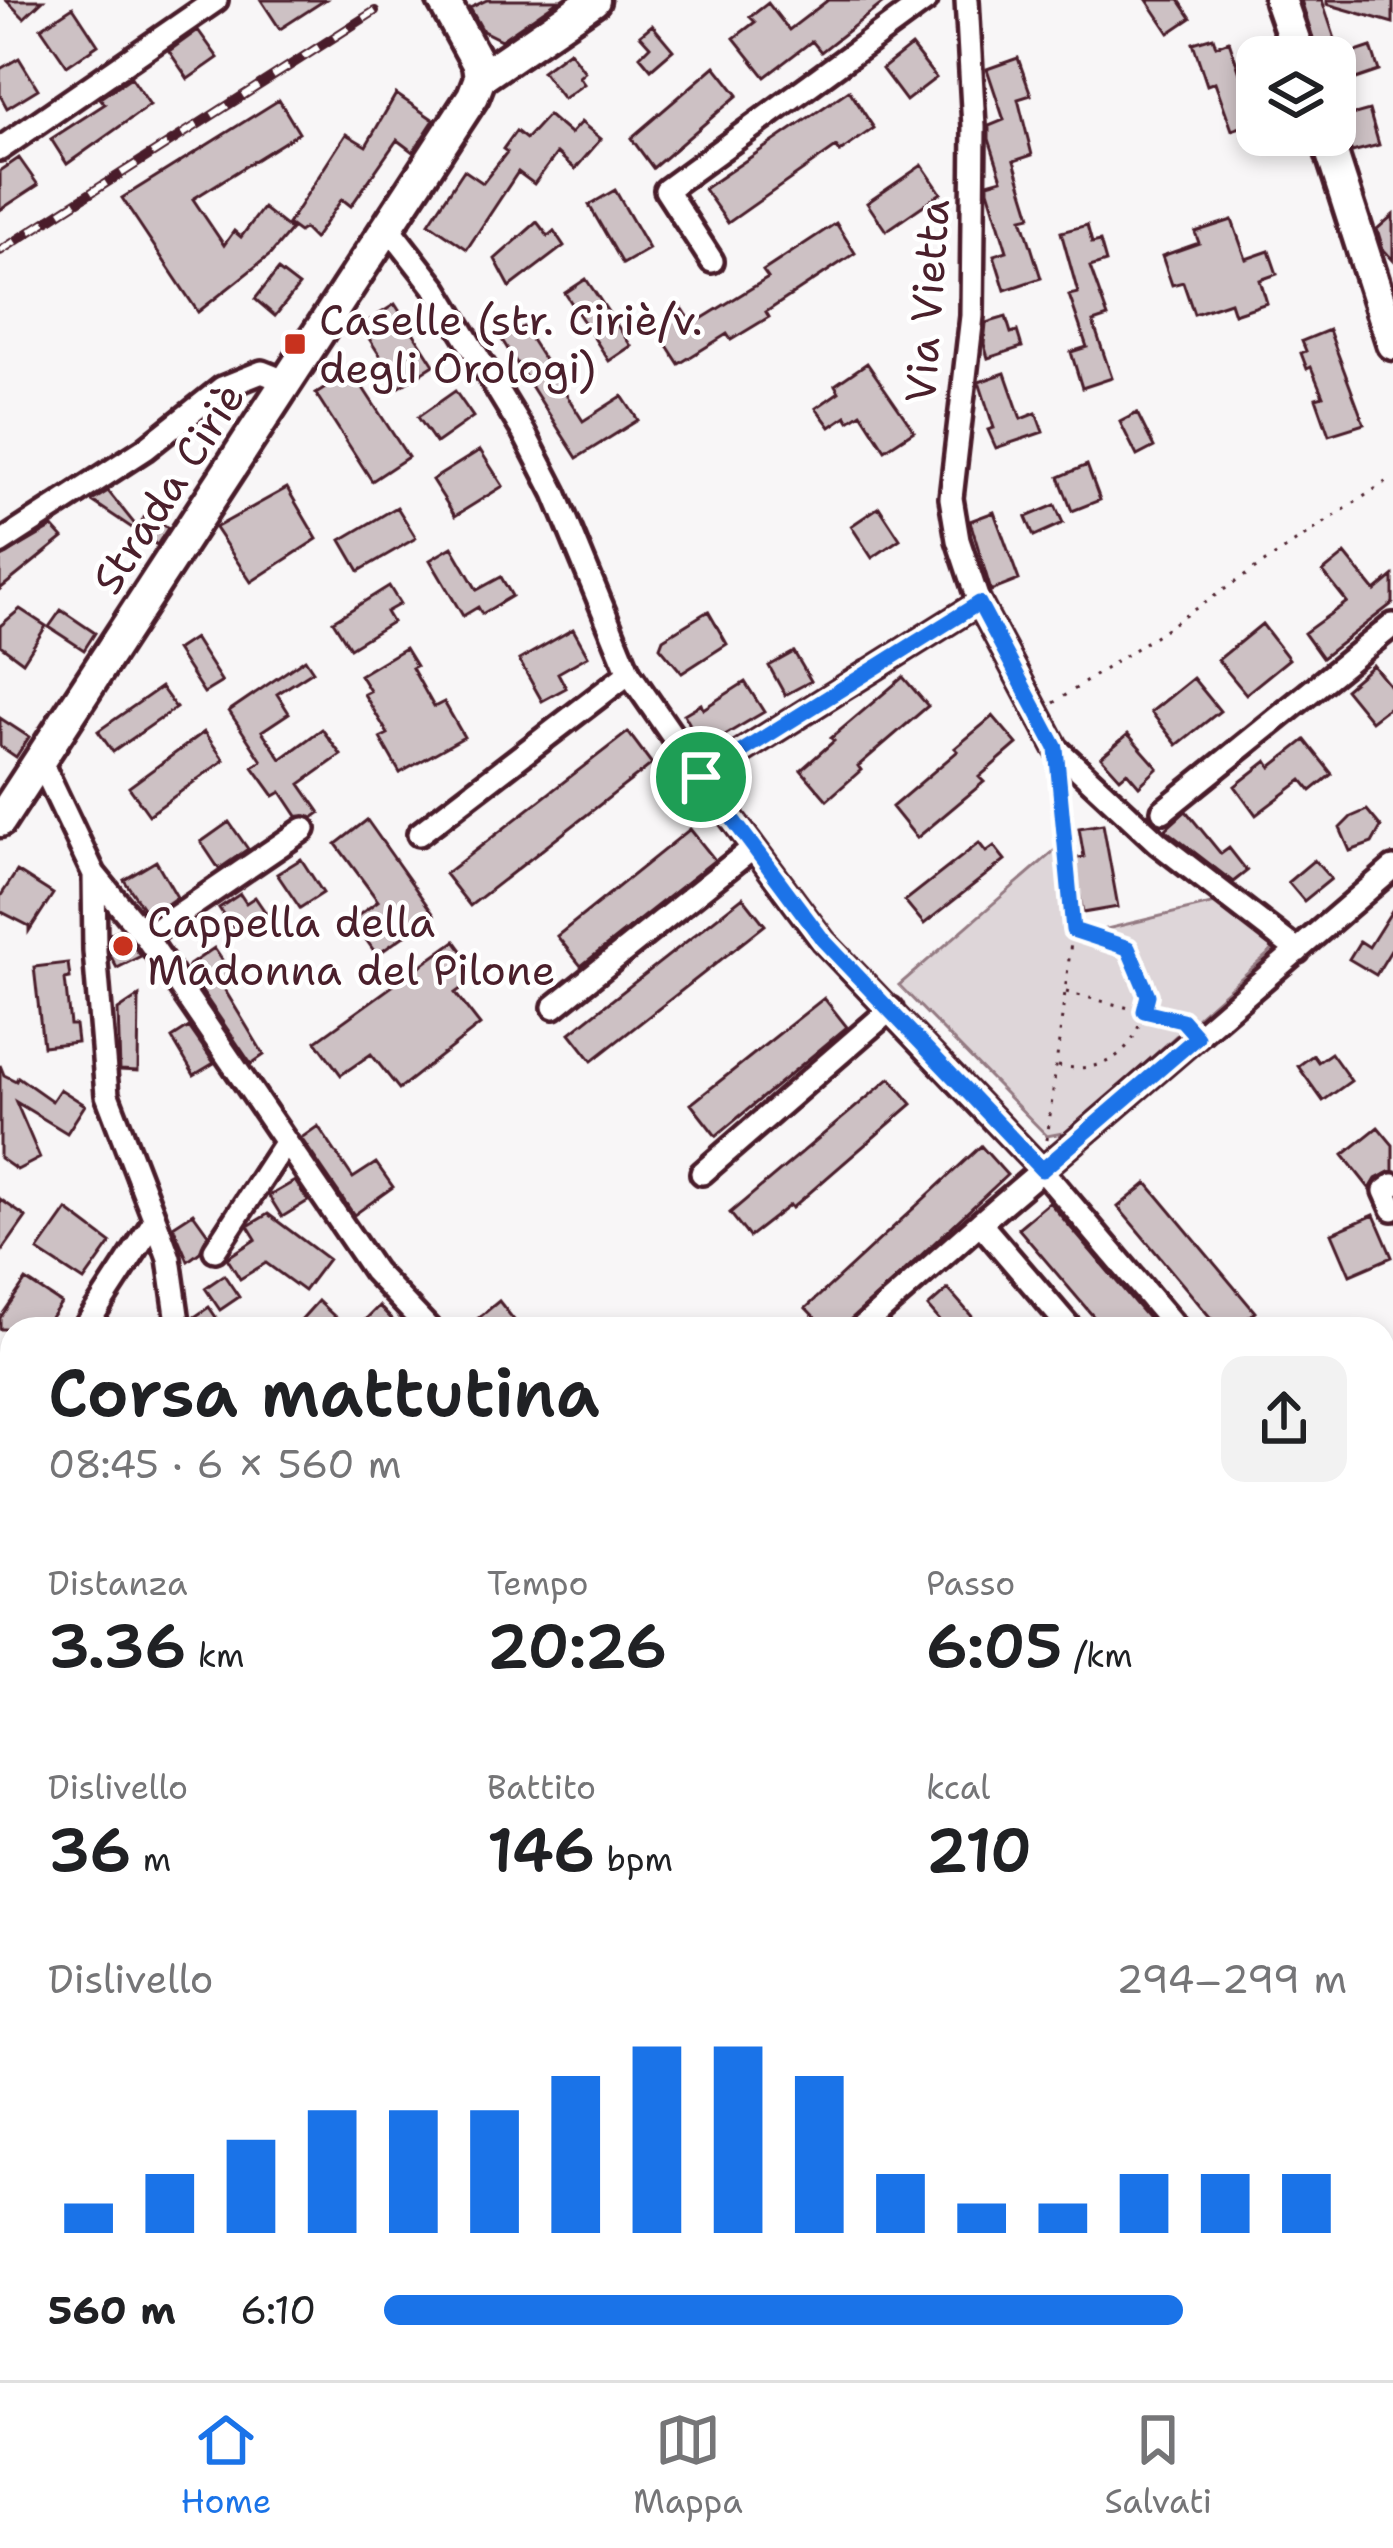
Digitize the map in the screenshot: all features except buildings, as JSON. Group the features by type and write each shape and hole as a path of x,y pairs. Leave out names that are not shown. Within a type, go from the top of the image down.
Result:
{"street":[{"path":"0,149 216,0"},
{"path":"442,0 469,45 480,78 594,0"},
{"path":"712,261 666,190 926,0"},
{"name":"Via Vietta","path":"968,0 974,127 972,316 951,498 958,540 979,603 1056,748 1158,843 1298,951"},
{"path":"1277,0 1292,36"},
{"name":"Strada Ciriè","path":"0,821 473,96 480,78"},
{"path":"1332,156 1393,344"},
{"path":"388,227 437,290 524,433 555,494 629,673 701,777 823,940 1042,1170 1167,1317"},
{"path":"0,543 145,449 222,388 262,373 286,382"},
{"path":"701,777 979,603"},
{"path":"1163,811 1393,626"},
{"path":"419,835 629,673"},
{"path":"40,760 94,874 146,938 374,1270 418,1317"},
{"path":"146,938 304,829"},
{"path":"554,1007 753,848"},
{"path":"874,1317 1393,868"},
{"path":"94,874 107,1095 170,1258 177,1317"},
{"path":"702,1173 891,1009"},
{"path":"214,1250 284,1143"},
{"path":"1393,1185 1385,1191 1393,1208"},
{"path":"93,1317 155,1220"},
{"path":"980,1223 1061,1317"}],"path":[{"path":"1038,714 1393,477"},
{"path":"1042,1170 1073,930 1056,748"},
{"path":"1056,1066 1080,1070 1102,1066 1120,1054 1137,1032 1148,995 1128,948 1073,930"},
{"path":"1065,992 1182,1020 1197,1037"}],"shaded area":[{"path":"1069,838 1079,930 1090,933 1215,903 1277,946 1068,1132 1047,1136 899,985"}],"railway":[{"path":"0,251 375,11"}],"place":[{"name":"Caselle (str. Ciriè/v. degli Orologi)","path":"295,344"},
{"name":"Cappella della Madonna del Pilone","path":"123,946"}],"route":[{"path":"979,603 1056,748 1073,930 1128,948 1148,995 1144,1011 1182,1020 1197,1037 1042,1170 823,940 701,777 979,603"}]}
